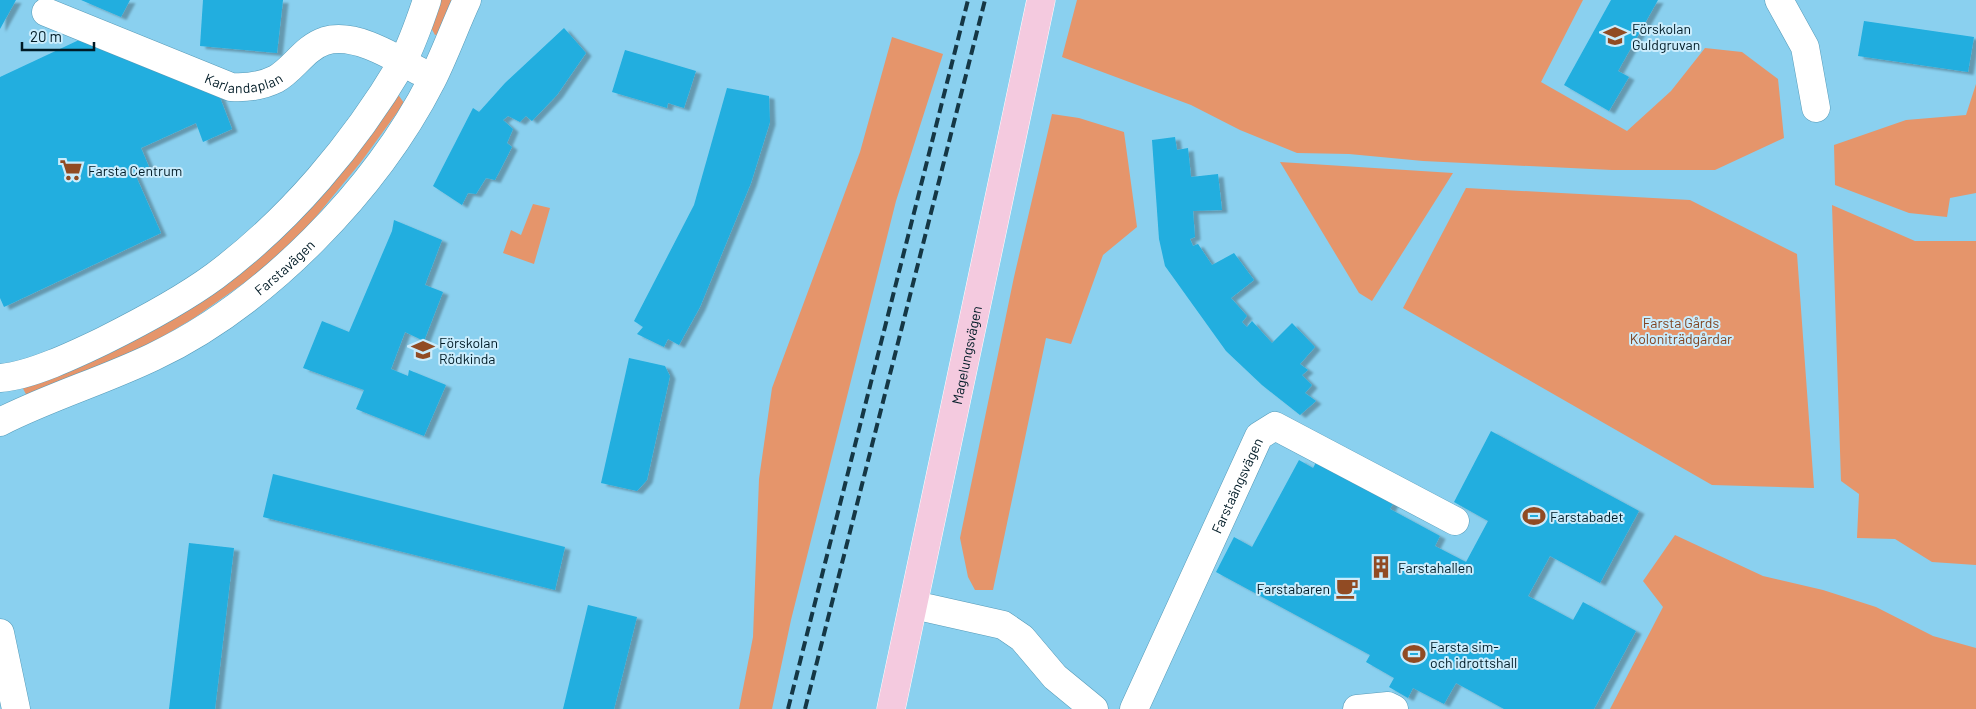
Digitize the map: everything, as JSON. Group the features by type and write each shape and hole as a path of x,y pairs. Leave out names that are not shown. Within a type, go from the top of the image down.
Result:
{"main road":[{"name":"Magelungsvägen","path":"891,709 1041,0"}],"street":[{"path":"0,378 20,374 86,349 134,326 214,276 282,219 314,184 379,98 402,62 427,0"},
{"name":"Farstavägen","path":"0,422 154,357 188,338 239,304 303,251 363,185 410,118 432,79 467,0"},
{"path":"1779,0 1805,47 1816,108"},
{"name":"Karlandaplan","path":"46,12 231,87 248,88 277,78 303,54 325,41 350,40 402,62 432,79"},
{"name":"Farstaängsvägen","path":"1134,709 1259,436 1275,426 1455,521"},
{"path":"914,604 1002,625 1022,638 1055,677 1094,709"},
{"path":"0,633 16,709"},
{"path":"1357,709 1388,706 1394,709"}],"green space":[{"path":"440,0 457,0 445,32 435,35 429,24"},
{"path":"1077,0 1583,0 1541,82 1627,131 1671,91 1705,48 1742,52 1778,79 1784,138 1715,170 1612,170 1423,161 1349,154 1297,153 1240,130 1191,105 1062,57"},
{"path":"892,37 943,54 896,201 791,620 772,709 739,709 753,637 759,479 772,388 860,152"},
{"path":"1976,84 1976,193 1950,198 1947,217 1909,213 1835,185 1834,145 1906,120 1966,115"},
{"path":"397,93 404,103 361,162 310,224 261,271 194,318 145,347 27,396 21,385 148,330"},
{"path":"1052,114 1079,118 1124,132 1137,227 1103,255 1071,344 1046,338 993,590 975,590 968,577 960,538 1014,277"},
{"path":"1280,162 1453,173 1372,301 1359,293"},
{"name":"Farsta Gårds Koloniträdgårdar","path":"1466,188 1690,200 1797,254 1814,488 1712,485 1403,308"},
{"path":"533,204 550,208 534,264 503,253 511,230 521,235"},
{"path":"1832,205 1915,241 1976,241 1976,565 1932,562 1895,539 1857,538 1859,494 1841,481"},
{"path":"1675,535 1763,576 1823,590 1876,607 1933,636 1976,648 1976,709 1610,709 1663,607 1643,581"}],"building":[{"path":"0,0 16,0 0,29"},
{"path":"81,0 130,0 121,17"},
{"path":"203,0 283,0 277,53 200,46"},
{"name":"Förskolan Guldgruvan","path":"1611,0 1658,0 1618,71 1629,77 1609,111 1564,85"},
{"path":"1864,21 1974,37 1968,72 1858,56"},
{"path":"564,28 586,53 557,95 532,121 526,116 520,122 508,116 503,120 513,129 507,143 512,147 495,180 486,178 476,194 468,193 462,205 433,186 473,108 479,112 505,83"},
{"name":"Farsta Centrum","path":"79,40 219,95 232,129 203,142 196,123 141,148 149,167 135,174 161,233 4,307 0,298 0,77"},
{"path":"625,50 696,71 684,108 668,103 667,108 612,92"},
{"path":"727,88 769,96 770,122 751,183 700,307 679,345 668,339 664,347 637,334 643,327 634,321 694,205"},
{"path":"1175,137 1177,150 1188,148 1191,177 1218,174 1222,210 1193,211 1195,237 1190,239 1193,246 1198,244 1212,265 1234,253 1254,280 1231,298 1247,316 1242,322 1247,327 1252,321 1272,343 1292,323 1315,347 1300,364 1308,370 1302,375 1312,385 1305,393 1316,401 1300,415 1262,385 1226,351 1165,266 1159,239 1152,140"},
{"path":"394,220 442,240 425,285 443,292 424,341 405,332 391,369 408,376 409,370 446,385 424,436 356,409 364,390 303,368 322,321 349,332 392,231"},
{"path":"629,358 665,366 670,376 647,480 637,491 601,483"},
{"name":"Farstahallen","path":"1491,431 1639,511 1600,583 1550,556 1528,596 1573,620 1583,602 1636,631 1594,709 1504,709 1456,683 1444,704 1413,688 1408,698 1389,687 1394,678 1366,662 1370,655 1216,572 1234,537 1252,547 1299,460 1313,468 1320,455 1397,496 1390,509 1440,536 1435,546 1466,562 1488,521 1454,502"},
{"path":"273,474 565,547 555,590 263,517"},
{"path":"189,543 234,548 215,709 169,709"},
{"path":"588,605 637,617 614,709 563,709"}],"railway":[{"path":"788,709 968,0"},
{"path":"805,709 985,0"}],"place":[{"name":"Förskolan Guldgruvan","path":"1615,36"},
{"name":"Farsta Centrum","path":"71,170"},
{"name":"Förskolan Rödkinda","path":"423,350"},
{"name":"Farstabadet","path":"1534,516"},
{"name":"Farstahallen","path":"1381,567"},
{"name":"Farstabaren","path":"1347,588"},
{"name":"Farsta sim- och idrottshall","path":"1414,654"}]}
